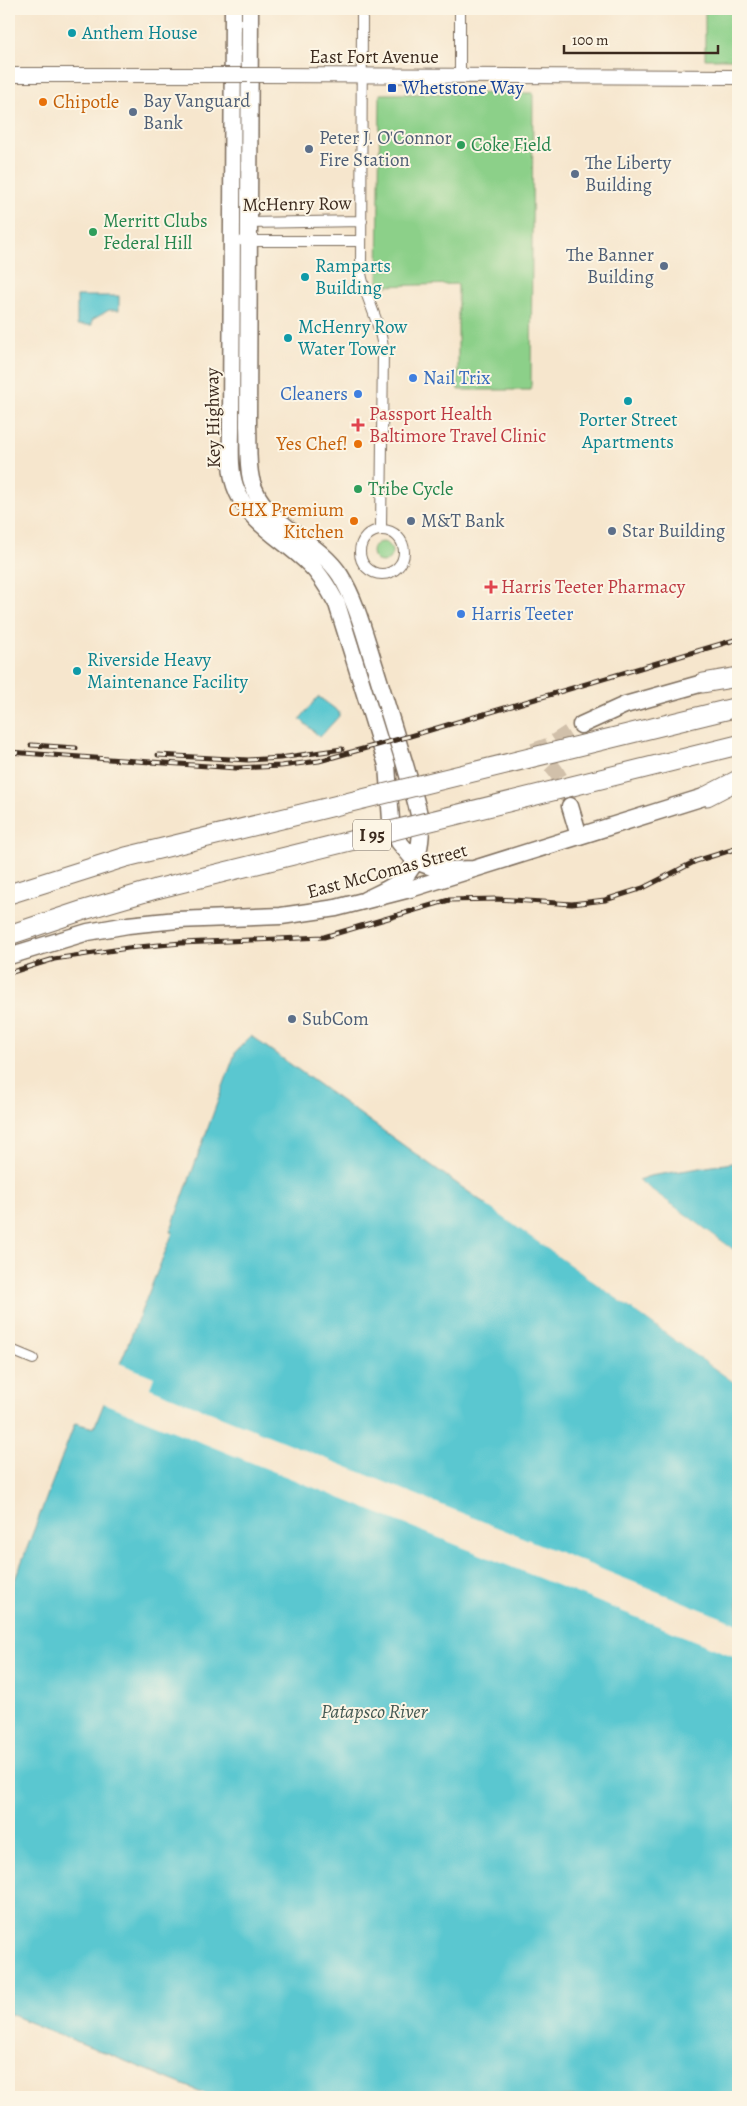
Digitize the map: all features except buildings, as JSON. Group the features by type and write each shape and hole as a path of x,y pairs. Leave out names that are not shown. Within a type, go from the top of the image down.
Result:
{"highway":[{"path":"704,683 738,676"},
{"name":"I 95","path":"9,894 126,857 738,707"},
{"name":"I 95","path":"9,935 156,889 738,745"},
{"path":"707,796 738,780"}],"main road":[{"name":"Key Highway","path":"233,9 231,460 235,485 246,509 262,526 307,562 323,580 336,604 387,765 392,828 403,849 415,861"},
{"name":"Key Highway","path":"250,9 248,426 251,480 265,507 286,527 314,547 340,576 355,606 392,719 418,814 420,832 415,861 408,873 398,883 365,900"},
{"path":"581,725 625,705 704,683"},
{"name":"East McComas Street","path":"9,956 88,932 128,925 176,920 281,916 319,911 410,890 707,796"},
{"path":"570,806 579,836"},
{"path":"415,861 444,870 474,869"}],"street":[{"path":"362,9 361,274 363,285 380,330 383,349 381,530"},
{"path":"460,9 460,76"},
{"name":"East Fort Avenue","path":"9,75 734,78"},
{"name":"McHenry Row","path":"233,222 362,221"},
{"name":"McHenry Row","path":"232,242 361,240"},
{"path":"381,530 393,533 398,537 402,542 404,554 398,566 388,573 381,574 369,570 364,565 360,547 366,537 375,531 381,530"},
{"path":"704,683 738,671"},
{"name":"East McComas Street","path":"707,796 738,787"},
{"path":"9,1349 33,1359"}],"green space":[{"path":"718,9 738,9 738,59 705,59 705,11 716,11"},
{"path":"533,93 531,390 458,390 458,284 378,286 380,94"},
{"path":"378,542 386,542 392,548 392,556 386,562 378,562 372,556 372,548"}],"water":[{"path":"77,296 119,296 119,310 109,310 92,320 92,325 77,325"},
{"path":"319,697 339,712 339,716 320,737 300,719"},
{"name":"Patapsco River","path":"251,1036 738,1385 738,2097 214,2097 9,2014 9,1820 11,1816 9,1791 9,1595 75,1423 94,1428 173,1232 170,1232 236,1051"},
{"path":"738,1162 738,1253 638,1180 650,1176"}],"pier":[{"path":"638,1180 738,1253 738,1255 636,1181"},
{"path":"490,1204 738,1382 738,1385 486,1205"},
{"path":"119,1363 154,1377 150,1388 738,1624 738,1658 103,1403"}],"tunnel":[{"path":"533,751 550,745 581,725"},
{"path":"531,751 539,755 555,770 568,799"}],"railway":[{"path":"9,752 236,768 281,766 319,761 738,639"},
{"path":"31,745 76,748"},
{"path":"158,755 248,760 280,758 342,749"},
{"path":"9,973 54,959 128,948 181,943 324,937 449,900 497,899 572,904 605,900 643,888 696,861 738,848"}],"place":[{"name":"Anthem House","path":"72,33"},
{"name":"Whetstone Way","path":"392,88"},
{"name":"Chipotle","path":"43,102"},
{"name":"Bay Vanguard Bank","path":"133,112"},
{"name":"Coke Field","path":"461,145"},
{"name":"Peter J. O'Connor Fire Station","path":"309,149"},
{"name":"The Liberty Building","path":"575,174"},
{"name":"Merritt Clubs Federal Hill","path":"93,232"},
{"name":"The Banner Building","path":"664,266"},
{"name":"Ramparts Building","path":"305,277"},
{"name":"McHenry Row Water Tower","path":"288,338"},
{"name":"Nail Trix","path":"413,378"},
{"name":"Cleaners","path":"358,394"},
{"name":"Porter Street Apartments","path":"628,401"},
{"name":"Passport Health Baltimore Travel Clinic","path":"358,425"},
{"name":"Yes Chef!","path":"358,444"},
{"name":"Tribe Cycle","path":"358,489"},
{"name":"CHX Premium Kitchen","path":"354,521"},
{"name":"M&T Bank","path":"411,521"},
{"name":"Star Building","path":"612,531"},
{"name":"Harris Teeter Pharmacy","path":"491,587"},
{"name":"Harris Teeter","path":"461,614"},
{"name":"Riverside Heavy Maintenance Facility","path":"77,671"},
{"name":"SubCom","path":"292,1019"}]}
